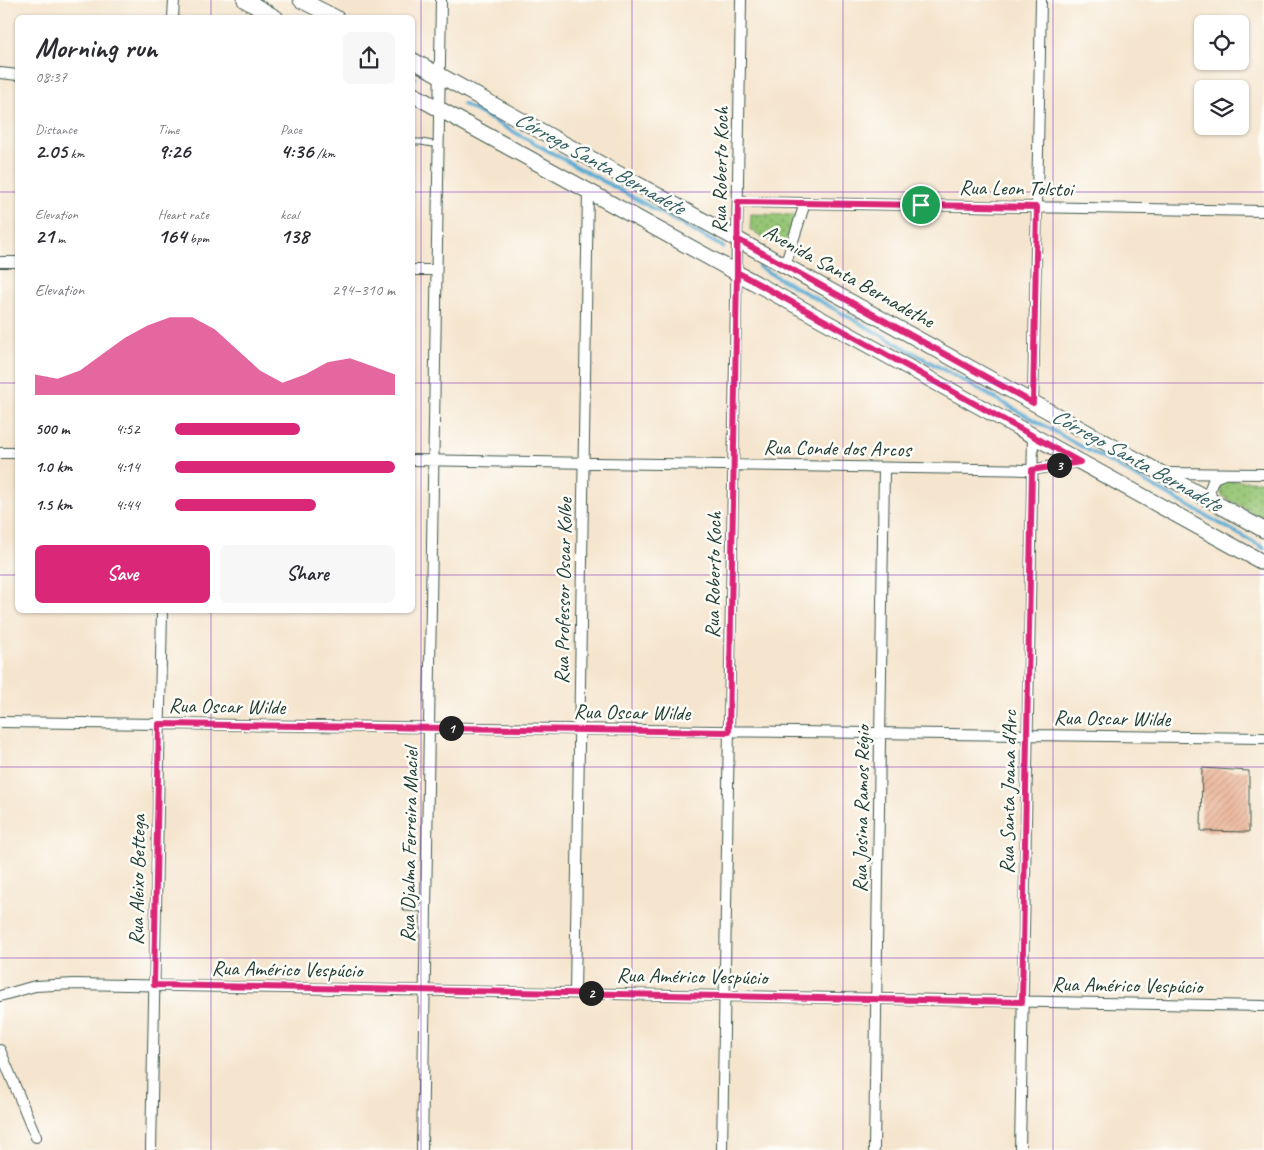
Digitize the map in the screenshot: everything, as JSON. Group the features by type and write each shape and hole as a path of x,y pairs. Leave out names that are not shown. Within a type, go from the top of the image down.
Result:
{"main road":[{"path":"245,0 271,15"},
{"path":"301,0 330,15"},
{"name":"Avenida Santa Bernadethe","path":"415,62 1264,530"},
{"path":"415,96 1264,563"}],"street":[{"path":"173,15 174,0"},
{"name":"Rua Djalma Ferreira Maciel","path":"422,1150 441,0"},
{"name":"Rua Roberto Koch","path":"722,1150 742,0"},
{"path":"1033,403 1040,0"},
{"path":"0,73 15,75"},
{"name":"Rua Professor Oscar Kolbe","path":"575,993 588,190"},
{"name":"Rua Leon Tolstoi","path":"738,202 1264,211"},
{"path":"785,266 805,203"},
{"path":"0,262 15,262"},
{"path":"415,270 436,270"},
{"name":"Rua Santa Joana d'Arc","path":"1020,1150 1033,436"},
{"path":"0,453 15,453"},
{"name":"Rua Conde dos Arcos","path":"415,460 1032,470 1080,462"},
{"name":"Rua Josina Ramos Régio","path":"874,1150 884,468"},
{"path":"1160,473 1264,474"},
{"path":"1211,501 1210,489 1214,478 1225,474"},
{"name":"Rua Aleixo Bettega","path":"151,1150 162,613"},
{"name":"Rua Oscar Wilde","path":"0,722 1264,738"},
{"name":"Rua Américo Vespúcio","path":"0,996 35,986 54,984 1264,1006"},
{"path":"0,1050 36,1137"}],"lane":[{"path":"415,142 438,145"},
{"path":"405,908 426,908"}],"green space":[{"path":"751,214 795,215 784,248 750,230"},
{"path":"1228,481 1264,481 1264,519 1222,496 1220,489 1222,483"}],"building":[{"path":"1202,768 1249,771 1249,832 1201,831"}],"waterway":[{"name":"Córrego Santa Bernadete","path":"463,104 723,247"},
{"name":"Córrego Santa Bernadete","path":"759,267 1264,548"}],"route":[{"path":"921,205 738,202 737,239 729,732 159,724 154,985 1022,1002 1032,470 1080,462 737,272 737,239 1033,403 1037,207 921,205"}]}
